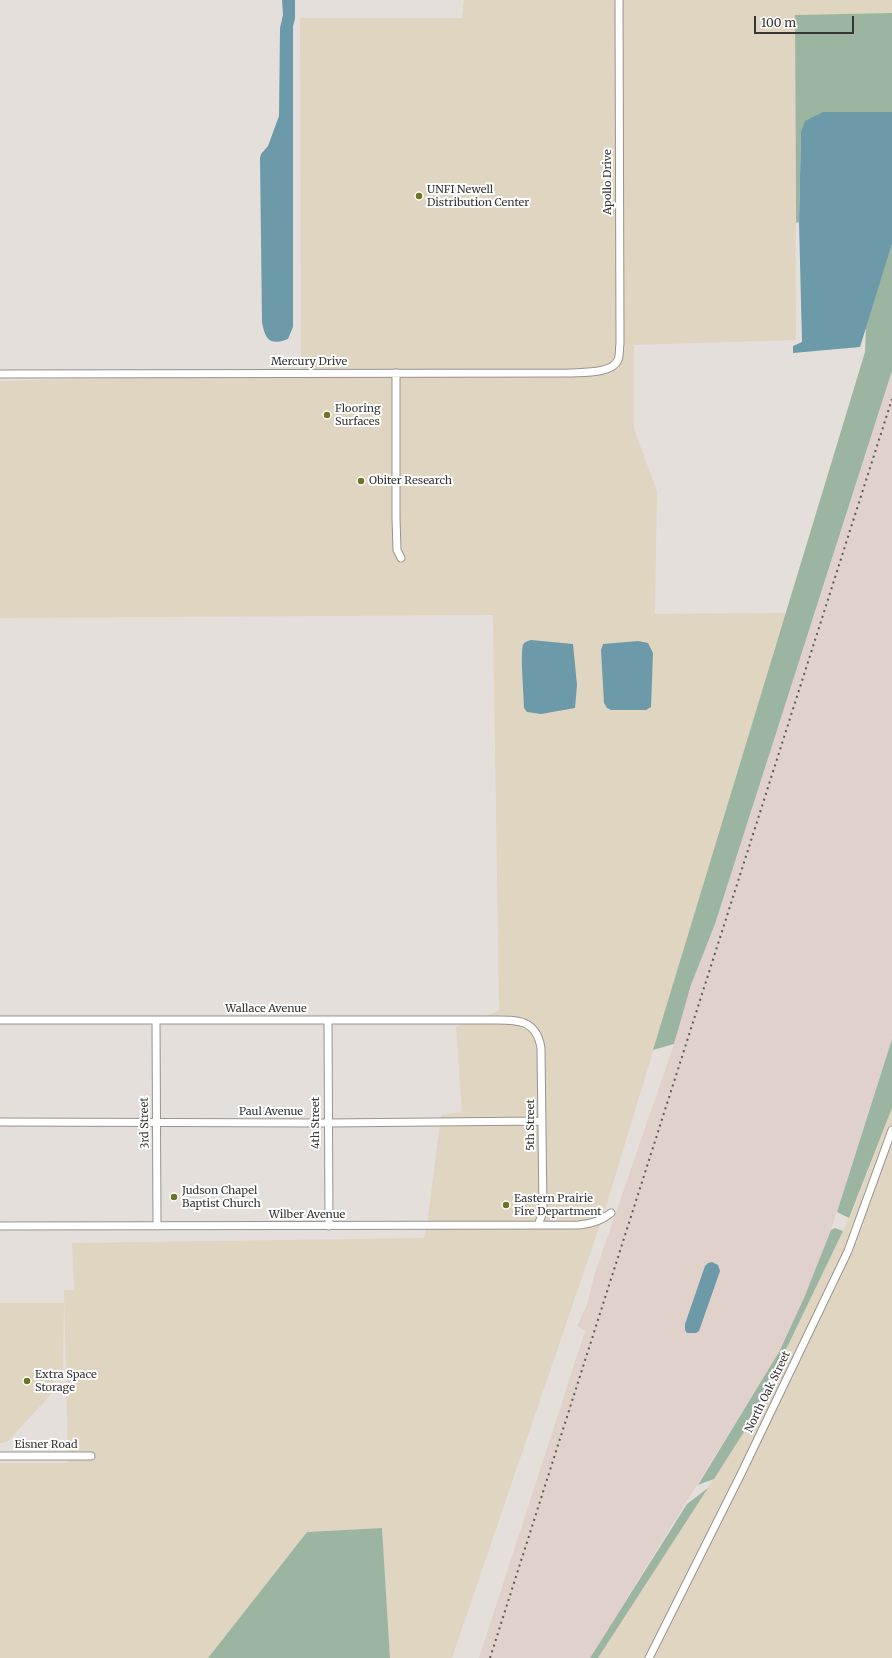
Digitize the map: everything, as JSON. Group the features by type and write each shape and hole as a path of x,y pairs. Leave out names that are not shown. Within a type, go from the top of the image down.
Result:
{"street":[{"name":"Apollo Drive","path":"616,364 620,344 619,0"},
{"name":"Mercury Drive","path":"0,374 585,372 606,369 616,364"},
{"path":"396,372 396,541 397,550 401,558"},
{"name":"Wallace Avenue","path":"0,1020 513,1020 531,1026"},
{"name":"3rd Street","path":"156,1020 157,1226"},
{"name":"4th Street","path":"328,1020 327,1123 329,1226"},
{"name":"5th Street","path":"531,1026 538,1034 541,1048 543,1212 538,1225"},
{"name":"Paul Avenue","path":"0,1122 327,1123 542,1121"},
{"name":"North Oak Street","path":"649,1658 741,1474 848,1251 892,1130"},
{"name":"Wilber Avenue","path":"0,1226 589,1224 604,1219 611,1213"},
{"name":"Eisner Road","path":"0,1456 91,1456"}],"shaded area":[{"path":"464,0 892,0 892,13 795,15 796,340 634,345 634,429 657,491 655,614 786,613 604,1213 452,1658 390,1658 382,1528 307,1532 208,1658 0,1658 0,1463 68,1463 64,1290 74,1290 72,1243 424,1238 441,1115 462,1112 456,1027 499,1011 493,615 0,618 0,381 117,378 301,377 300,18 462,18"},
{"path":"892,372 892,1039 831,1230 804,1298 779,1352 590,1658 479,1658 585,1331 577,1326 587,1305 594,1276 674,1044 691,985 715,924"},
{"path":"892,1108 892,1658 598,1658 754,1416 854,1208"},
{"name":"Extra Space Storage","path":"0,1303 64,1303 63,1369 54,1370 54,1391 7,1442 0,1443"}],"green space":[{"path":"892,13 892,112 824,112 801,132 799,222 796,223 795,15"},
{"path":"892,244 892,371 715,924 691,985 674,1044 653,1050 865,352 866,326"},
{"path":"892,1039 892,1108 849,1218 837,1212"},
{"path":"835,1228 843,1231 754,1416 714,1479 698,1485 779,1352 804,1298 831,1230"},
{"path":"708,1488 598,1658 590,1658 687,1504"},
{"path":"382,1528 390,1658 208,1658 307,1532"}],"water":[{"path":"282,0 295,0 295,19 293,26 293,327 288,339 277,342 269,340 262,322 260,158 261,154 268,146 279,116 280,28 283,15"},
{"path":"823,112 892,112 892,244 860,347 793,353 793,346 802,342 799,222 801,132 805,121"},
{"path":"531,640 573,644 577,685 575,708 541,714 527,712 524,708 522,650 524,643"},
{"path":"638,641 648,643 653,653 651,707 646,710 611,710 607,708 604,703 601,650 603,644"},
{"path":"712,1262 718,1265 720,1271 699,1331 696,1333 687,1333 685,1330 685,1324 705,1266"}],"railway":[{"path":"490,1658 892,399"}],"place":[{"name":"UNFI Newell Distribution Center","path":"419,196"},
{"name":"Flooring Surfaces","path":"327,415"},
{"name":"Obiter Research","path":"361,481"},
{"name":"Judson Chapel Baptist Church","path":"174,1197"},
{"name":"Eastern Prairie Fire Department","path":"506,1205"},
{"name":"Extra Space Storage","path":"27,1381"}]}
